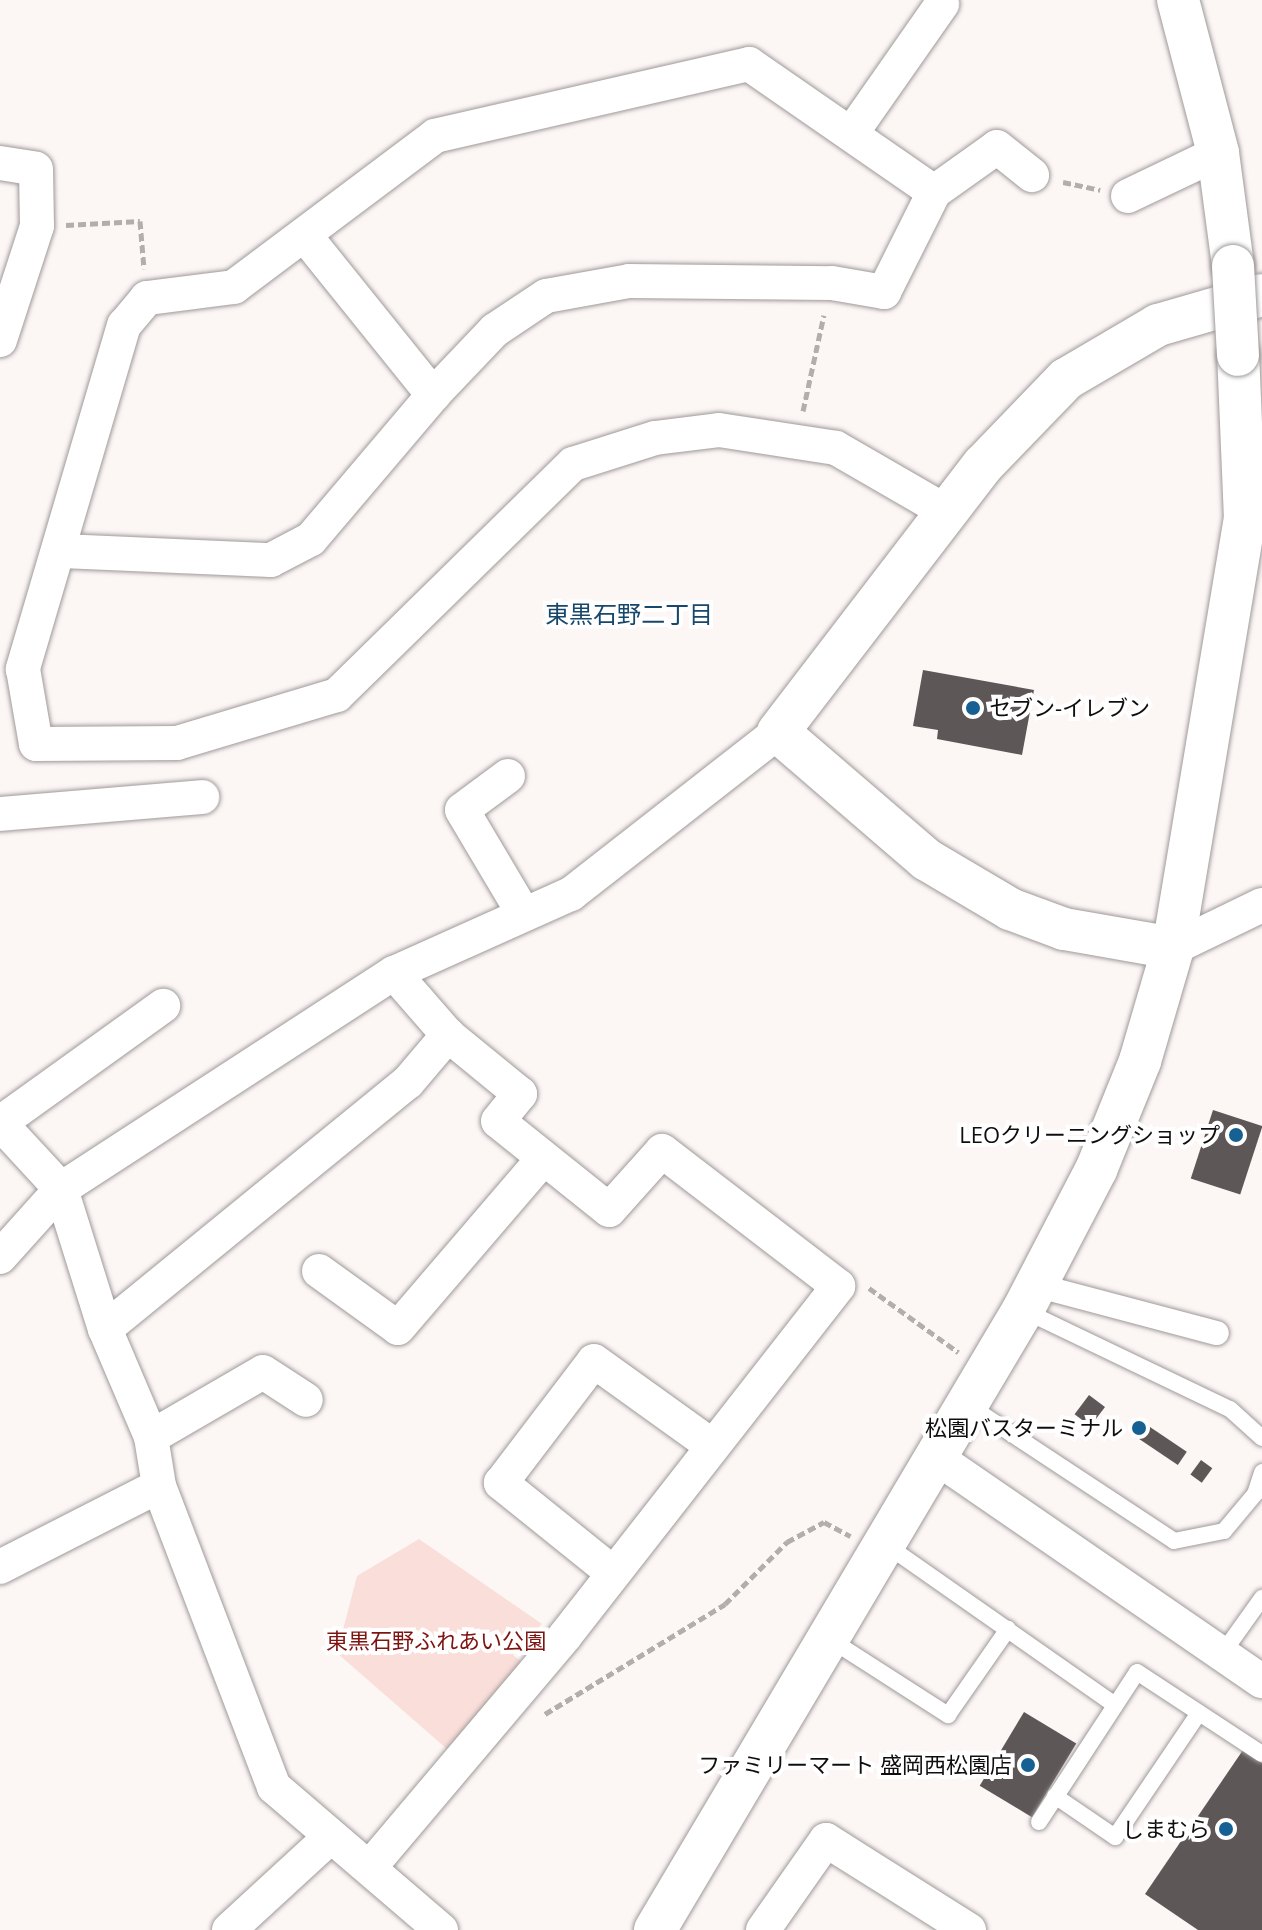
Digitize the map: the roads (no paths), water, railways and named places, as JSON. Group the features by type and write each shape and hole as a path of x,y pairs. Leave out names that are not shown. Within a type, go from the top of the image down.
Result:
{"street":[{"path":"655,1930 978,1389 1096,1170 1140,1061 1173,948 1245,519 1238,355 1248,280 1178,0"},
{"path":"851,134 942,4"},
{"path":"934,192 749,64 435,136 306,237 234,287 147,298 124,325 62,551 23,669 36,744 177,743 337,695 573,464 655,438 719,430 836,448 947,512"},
{"path":"62,551 271,560 311,539 433,395 495,330 546,296 629,281 832,283 884,292 934,192 997,147 1032,175"},
{"path":"1128,196 1218,153"},
{"path":"0,163 36,169 37,226 0,340"},
{"path":"306,237 433,395"},
{"path":"0,1257 61,1189 394,973 522,911 571,894 778,732 947,512 1066,379 1158,325 1248,280"},
{"path":"778,732 927,860 1010,909 1064,929 1173,948 1262,905"},
{"path":"508,776 462,810 522,911"},
{"path":"0,814 202,797"},
{"path":"370,1867 613,1573 838,1286 662,1151 609,1210 541,1161 498,1121 520,1094 448,1035 394,973"},
{"path":"163,1006 0,1123 61,1189 105,1329 151,1437 159,1486 274,1787 329,1838 370,1867 441,1930"},
{"path":"105,1329 408,1082 448,1035"},
{"path":"319,1271 398,1328 541,1161"},
{"path":"1029,1297 1217,1333"},
{"path":"613,1573 501,1483 575,1385 594,1361 711,1445"},
{"path":"151,1437 263,1372 306,1400"},
{"path":"937,1458 1262,1681"},
{"path":"0,1567 159,1486"},
{"path":"229,1930 329,1838"},
{"path":"763,1930 826,1840 969,1930"}],"lane":[{"path":"1029,1297 1230,1409 1262,1438"},
{"path":"978,1389 1174,1541 1224,1531 1255,1494 1262,1472"},
{"path":"881,1548 1008,1629 1115,1705"},
{"path":"1222,1654 1262,1598"},
{"path":"828,1638 948,1715 1008,1629"},
{"path":"1039,1822 1137,1672 1262,1754"},
{"path":"1055,1796 1115,1837 1199,1713"}],"place":[{"name":"セブン-イレブン","path":"973,708"},
{"name":"LEOクリーニングショップ","path":"1236,1135"},
{"name":"松園バスターミナル","path":"1139,1428"},
{"name":"ファミリーマート 盛岡西松園店","path":"1028,1765"},
{"name":"しまむら","path":"1226,1829"}],"district":[{"name":"東黒石野二丁目","path":"629,614"}],"park label":[{"name":"東黒石野ふれあい公園","path":"436,1641"}]}
